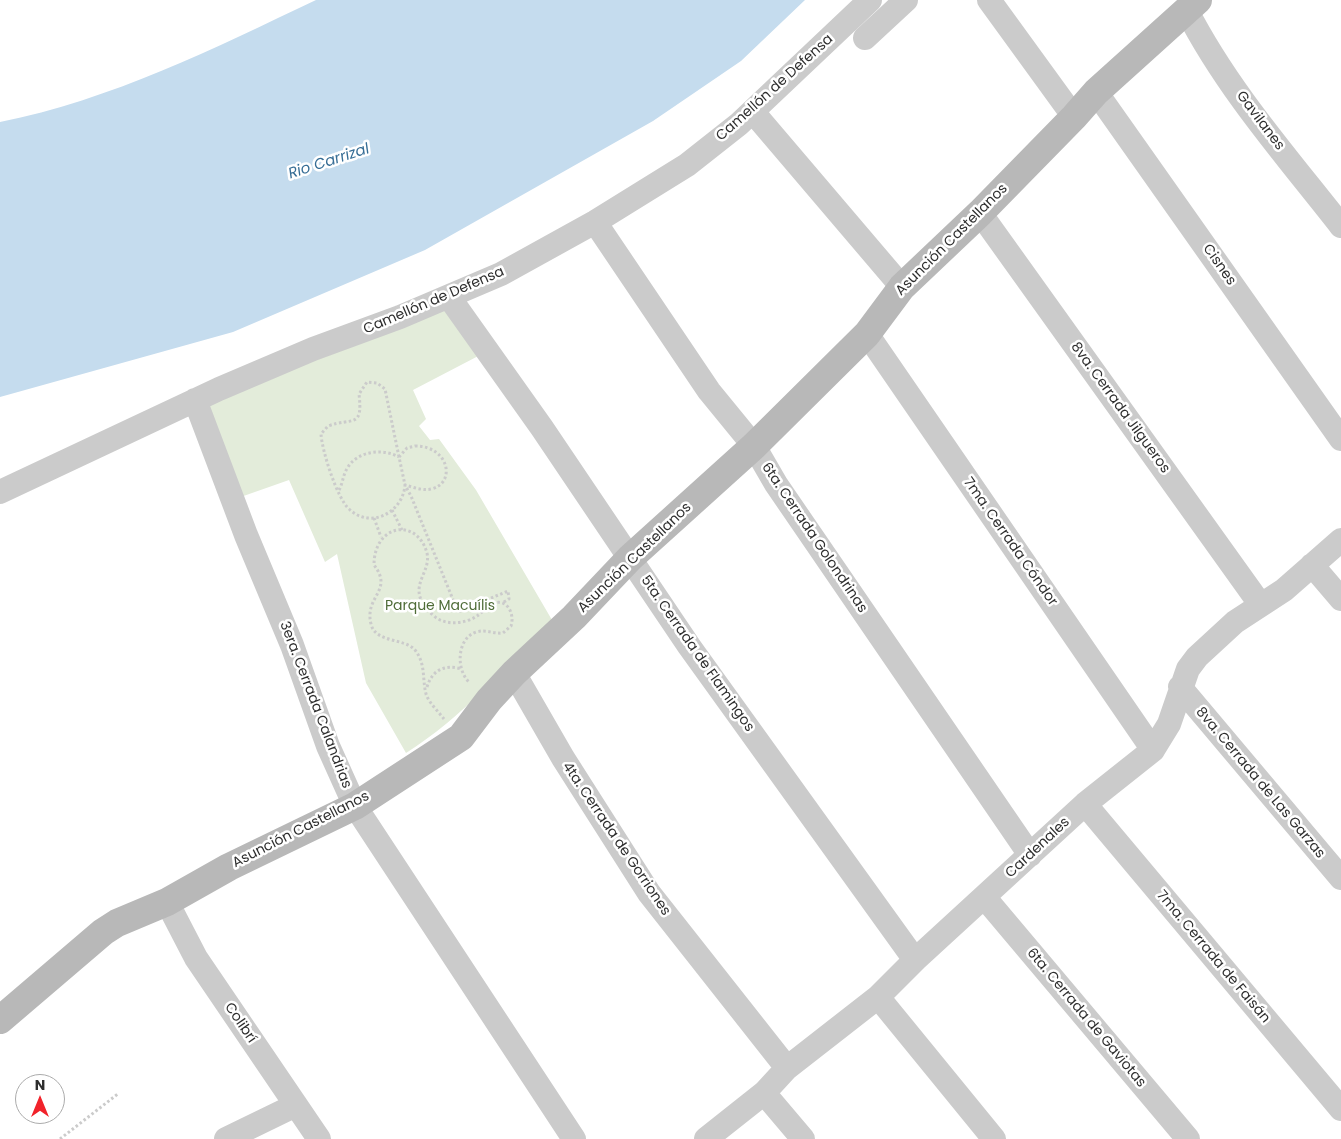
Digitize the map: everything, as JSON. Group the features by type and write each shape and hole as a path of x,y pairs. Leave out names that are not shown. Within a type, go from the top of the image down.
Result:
{"street":[{"name":"Camellón de Defensa","path":"0,492 195,400 313,349 449,297 502,274 595,222 687,165 753,112 870,0"},
{"path":"865,38 906,0"},
{"path":"989,0 1074,118"},
{"name":"Asunción Castellanos","path":"0,1020 103,932 118,923 167,902 229,867 356,806 461,737 488,700 514,673 574,617 630,558 754,446 867,334 902,287 980,213 1074,118 1096,92 1193,5"},
{"name":"Gavilanes","path":"1193,5 1204,44 1252,112 1341,226"},
{"name":"Cisnes","path":"1096,92 1341,439"},
{"path":"753,112 902,287"},
{"name":"8va. Cerrada Jilgueros","path":"980,213 1260,604"},
{"name":"6ta. Cerrada Golondrinas","path":"595,222 710,391 754,446 776,484 1030,856"},
{"name":"5ta. Cerrada de Flamingos","path":"449,297 689,646 915,960"},
{"name":"7ma. Cerrada Cóndor","path":"867,334 1153,750"},
{"name":"3era. Cerrada Calandrias","path":"195,400 246,535 292,645 328,746 356,806 574,1139"},
{"name":"Cardenales","path":"706,1139 764,1093 787,1068 878,996 1085,804 1153,750 1169,724 1180,687 1188,669 1197,657 1234,622 1284,590 1341,540"},
{"path":"1312,564 1341,599"},
{"name":"4ta. Cerrada de Gorriones","path":"514,673 563,758 649,893 787,1068"},
{"name":"8va. Cerrada de Las Garzas","path":"1180,687 1341,878"},
{"name":"7ma. Cerrada de Faisán","path":"1085,804 1341,1110"},
{"name":"6ta. Cerrada de Gaviotas","path":"985,898 1188,1139"},
{"name":"Colibrí","path":"167,902 196,958 319,1139"},
{"path":"878,996 994,1139"},
{"path":"764,1093 803,1139"},
{"path":"226,1139 296,1105"}],"path":[{"path":"367,382 377,383 385,389 404,485 403,496 392,510 380,518 353,513 342,501 338,491 321,434 328,426 348,423 358,417 361,411 359,394 367,382"},
{"path":"399,457 407,448 428,446 438,452 446,466 442,480 433,489 419,489 404,485"},
{"path":"338,491 347,468 356,460 378,451 399,457"},
{"path":"404,485 411,496 458,612 508,591 509,599 502,603 491,604 473,618 458,622 443,621 435,617 425,605 419,589 419,581 427,566 426,551 419,537 402,530 390,531 381,537 376,549 374,564 382,575 382,585 381,590 371,604 371,624 373,628 387,638 406,643 412,647 422,664 425,690 435,708 461,737"},
{"path":"392,510 402,530"},
{"path":"374,518 381,537"},
{"path":"488,700 464,678 461,669 461,652 467,638 473,633 484,630 503,633 511,626 513,615 507,606 502,603"},
{"path":"425,690 431,678 441,668 450,666 461,669"},
{"path":"60,1139 119,1093"}],"green space":[{"name":"Parque Macuílis","path":"449,302 484,353 413,390 426,419 419,426 430,440 439,439 476,490 552,620 465,708 406,753 366,683 337,554 325,562 289,480 235,499 203,401"}],"water":[{"name":"Rio Carrizal","path":"316,0 805,0 741,61 653,121 425,250 233,332 0,397 0,122 82,100 162,71"}]}
